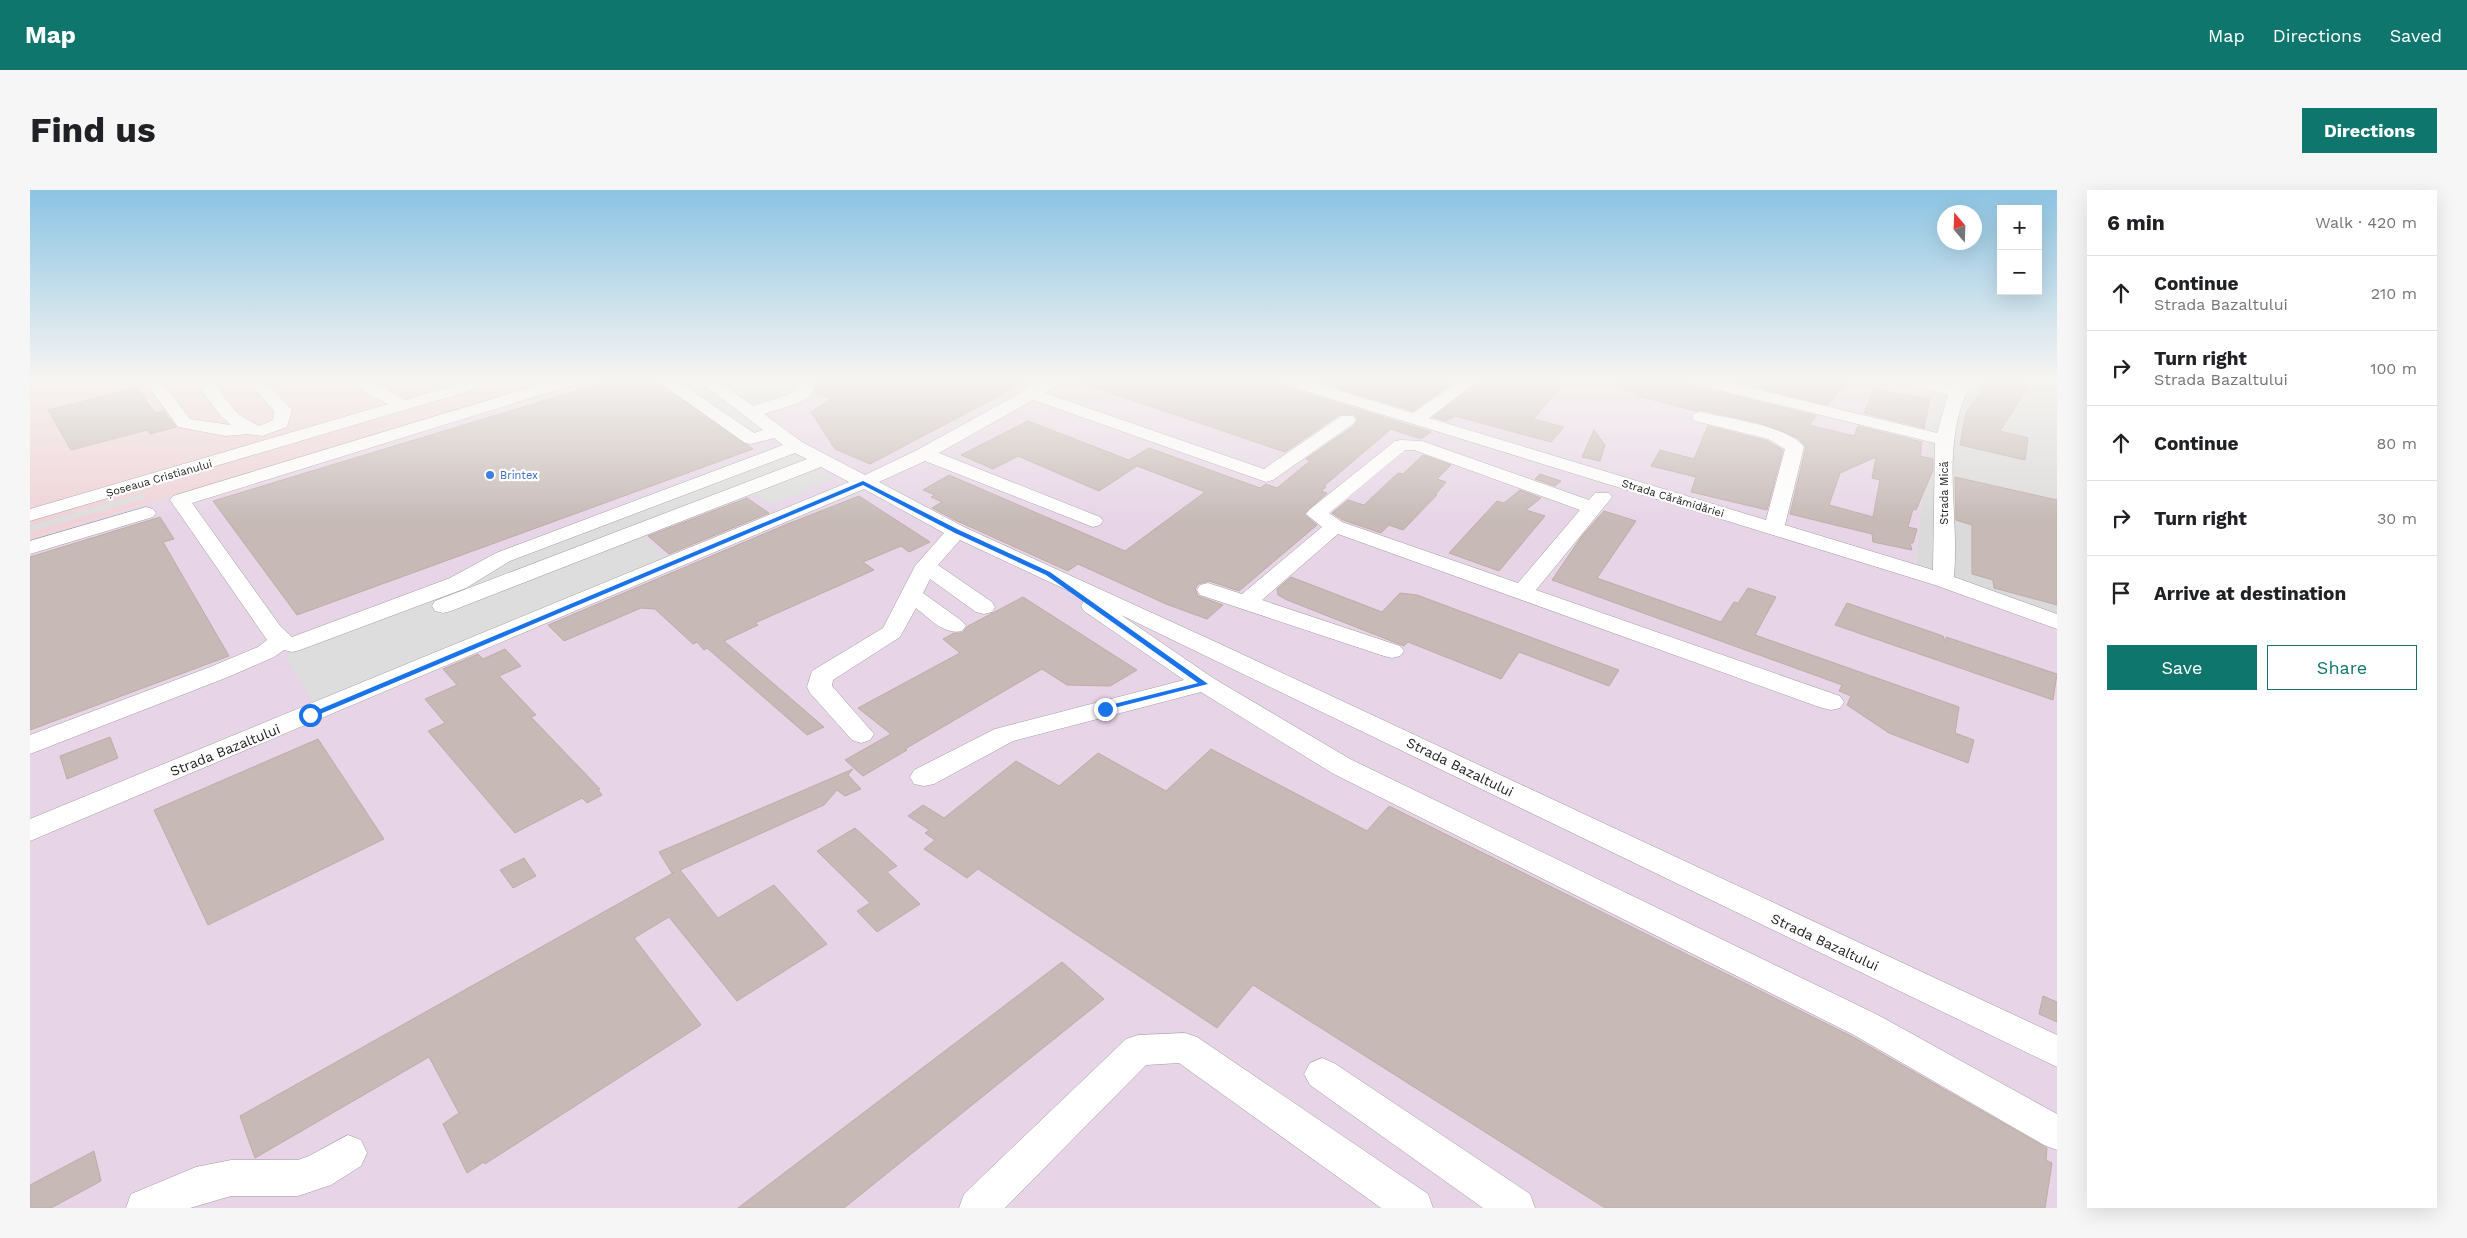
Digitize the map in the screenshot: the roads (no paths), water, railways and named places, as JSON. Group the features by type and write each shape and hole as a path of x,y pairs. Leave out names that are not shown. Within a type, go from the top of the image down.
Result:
{"street":[{"path":"208,428 226,431 254,430 264,428"},
{"path":"250,428 279,442"},
{"name":"Șoseaua Cristianului","path":"30,515 329,428"},
{"path":"180,500 403,428"},
{"path":"734,428 751,439 785,439"},
{"name":"Strada Bazaltului","path":"769,428 821,460 957,531 1219,652 2057,1052"},
{"name":"Strada Bazaltului","path":"30,831 863,483 924,454 971,428"},
{"path":"1127,428 1266,476 1336,428"},
{"name":"Strada Cărămidăriei","path":"1439,428 1943,580 2057,622"},
{"path":"1745,428 1774,435 1795,447 1774,529"},
{"path":"1892,428 1943,440"},
{"name":"Strada Mică","path":"1943,580 1943,440 1946,428"},
{"path":"30,745 219,672 286,643 458,583 503,557 785,439"},
{"path":"1592,508 1416,445 1401,445 1316,514 1335,526 1523,591 1831,702"},
{"path":"924,454 1094,521"},
{"path":"164,476 286,643 303,659 821,460"},
{"path":"1523,591 1616,481"},
{"path":"30,548 146,513"},
{"path":"1245,603 1335,526"},
{"path":"861,734 819,687 821,676 892,632 926,566 957,531"},
{"path":"926,566 984,607"},
{"path":"483,568 498,585"},
{"path":"1048,573 1204,684 1341,766 1866,1025 2057,1133"},
{"path":"1208,590 1317,624 1392,651"},
{"path":"912,595 954,626"},
{"path":"924,777 1004,735 1204,684"},
{"path":"978,1208 1138,1050 1185,1048 1414,1208"},
{"path":"1322,1074 1516,1208"},
{"path":"145,1208 196,1186 230,1178 298,1178 318,1172 348,1153"}],"place":[{"name":"Brintex","path":"490,475"}]}
